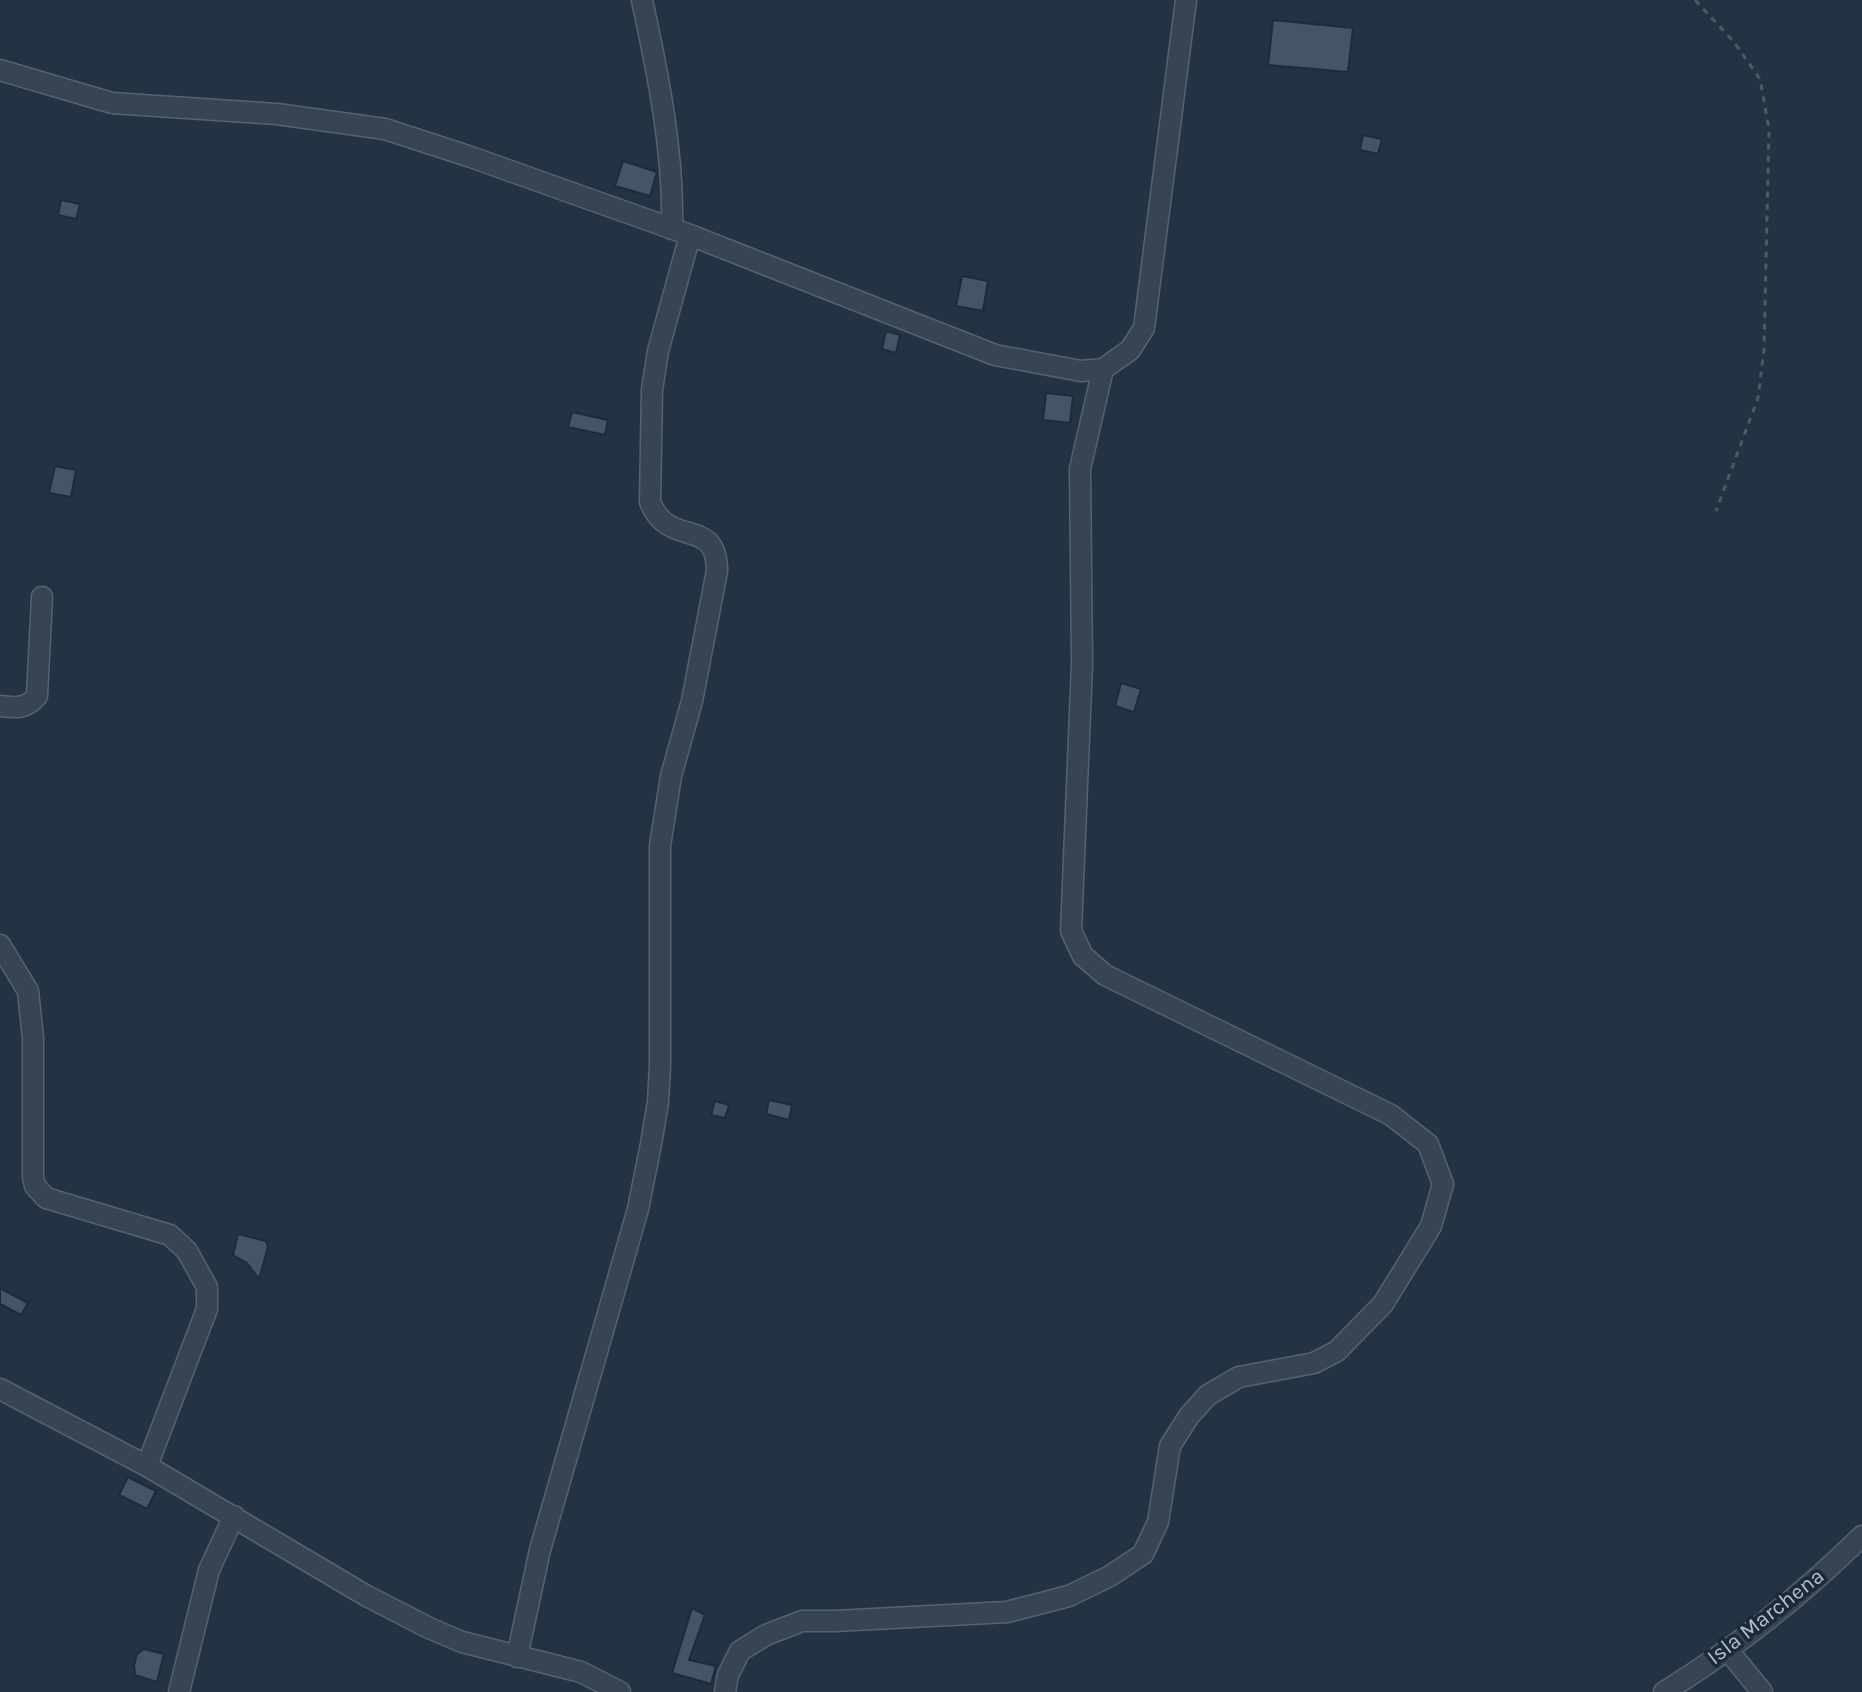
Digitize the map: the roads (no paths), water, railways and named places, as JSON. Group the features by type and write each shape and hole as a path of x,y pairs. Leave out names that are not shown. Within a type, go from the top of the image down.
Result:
{"street":[{"path":"517,1657 540,1550 638,1209 658,1102 660,846 671,776 692,701 717,571 717,555 711,544 702,537 665,525 655,515 650,502 650,440 656,364 681,232 656,67 642,0"},
{"path":"0,70 112,103 277,114 385,129 681,232 995,355 1081,371 1103,369 1130,350 1144,328 1186,0"},
{"path":"725,1692 728,1675 740,1651 766,1635 802,1621 1007,1612 1069,1596 1110,1576 1143,1554 1158,1522 1170,1446 1189,1416 1208,1395 1239,1377 1314,1363 1337,1351 1383,1304 1431,1226 1443,1184 1428,1144 1391,1115 1105,975 1083,956 1071,931 1082,664 1080,469 1103,369"},
{"path":"0,706 21,708 37,696 42,597"},
{"path":"0,945 28,991 33,1038 32,1150 35,1186 46,1198 170,1235 187,1251 207,1287 207,1309 147,1466"},
{"path":"0,1389 147,1466 365,1595 429,1628 462,1642 581,1672 620,1692"},
{"path":"179,1692 209,1570 234,1516"},
{"name":"Isla Marchena","path":"1673,1690 1771,1618 1823,1575 1862,1536"},
{"path":"1727,1649 1762,1692"}]}
